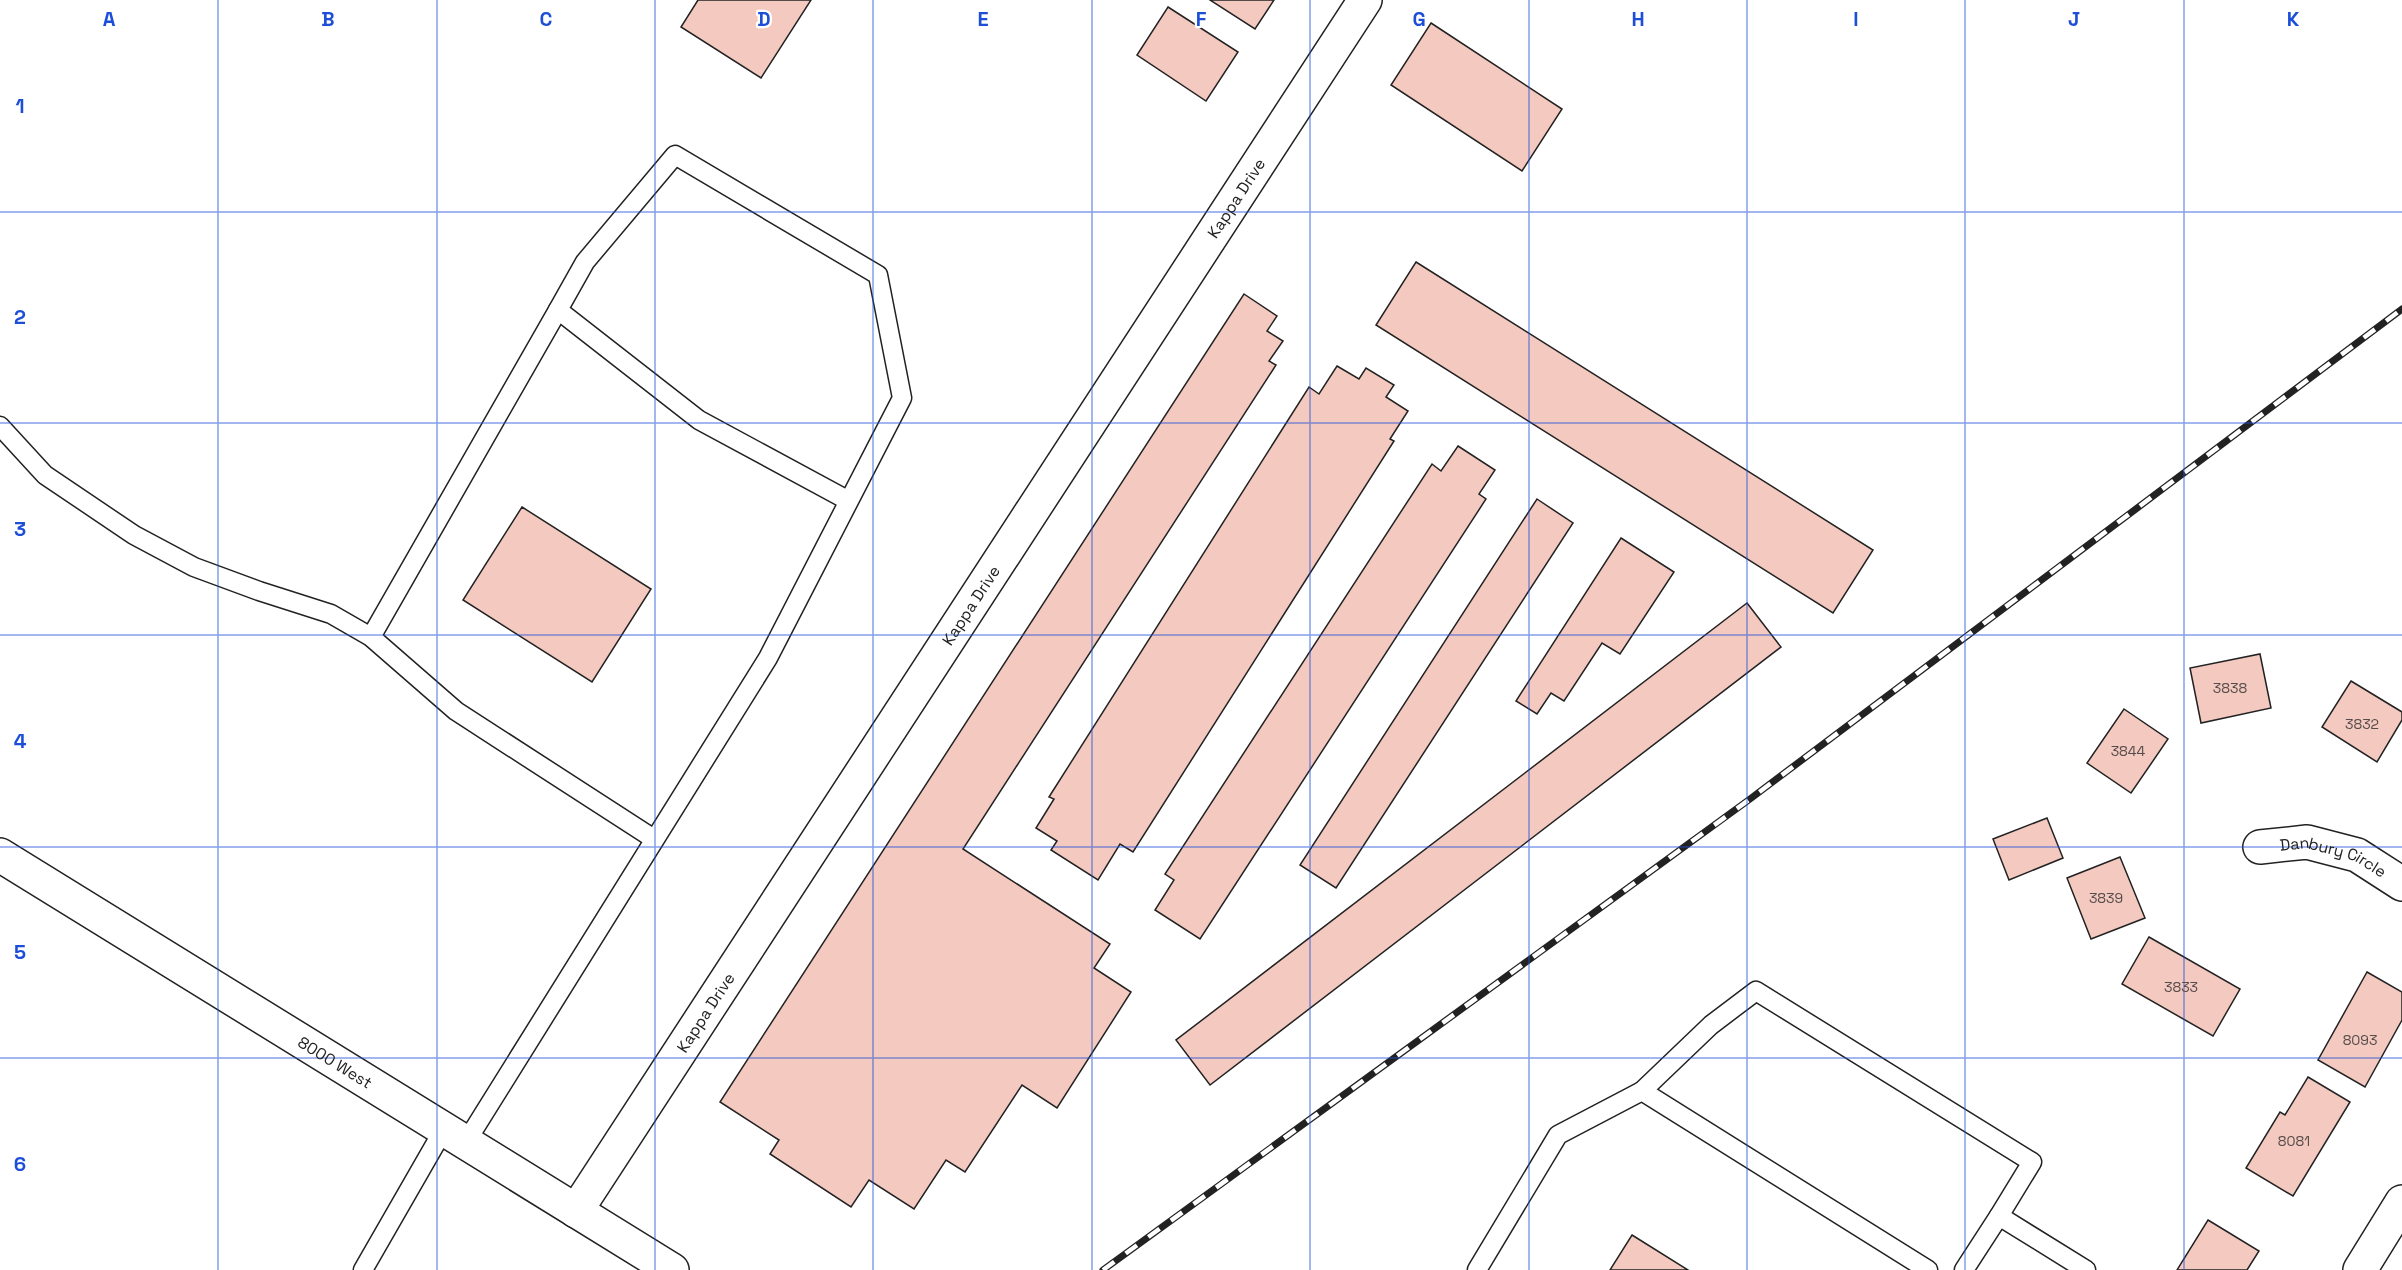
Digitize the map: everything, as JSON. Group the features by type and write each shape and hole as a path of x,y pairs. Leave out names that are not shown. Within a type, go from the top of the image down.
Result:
{"street":[{"name":"Kappa Drive","path":"576,1211 1365,0"},
{"name":"Danbury Circle","path":"2260,847 2307,842 2357,855 2402,884"},
{"name":"8000 West","path":"0,855 672,1270"},
{"path":"2360,1270 2402,1202"}],"lane":[{"path":"363,1270 654,839 768,658 902,398 878,275 675,155 585,262 371,637"},
{"path":"558,310 699,420 849,501"},
{"path":"0,426 45,475 134,535 194,567 331,614 371,637 456,711 654,839"},
{"path":"1477,1270 1558,1135 1642,1091 1711,1025 1756,991 2032,1162 1964,1270"},
{"path":"1642,1091 1928,1270"},
{"path":"1999,1216 2086,1270"}],"building":[{"path":"698,0 811,0 761,78 681,27"},
{"path":"1210,0 1274,0 1255,29"},
{"path":"1168,7 1238,52 1206,101 1137,55"},
{"path":"1431,23 1562,109 1522,171 1391,85"},
{"path":"1416,262 1873,550 1833,613 1376,325"},
{"path":"1244,294 1277,316 1267,331 1283,341 1269,361 1276,365 963,849 1110,944 1094,968 1131,992 1057,1108 1022,1085 965,1172 946,1160 914,1209 869,1180 851,1207 770,1154 779,1140 720,1102"},
{"path":"1337,366 1359,379 1366,368 1394,385 1386,397 1408,411 1390,439 1394,441 1133,852 1120,844 1098,880 1051,850 1057,841 1036,828 1054,799 1049,797 1309,387 1319,394"},
{"path":"1458,446 1495,470 1479,494 1486,499 1200,939 1155,910 1174,880 1165,874 1432,464 1441,471"},
{"path":"1537,499 1573,523 1336,888 1300,865"},
{"path":"522,507 651,589 592,682 463,600"},
{"path":"1621,538 1674,572 1620,654 1602,643 1564,701 1551,693 1537,714 1516,701"},
{"path":"1747,603 1781,647 1210,1085 1176,1040"},
{"path":"2260,654 2271,708 2201,723 2190,668"},
{"path":"2351,681 2402,712 2402,720 2377,762 2322,727"},
{"path":"2124,709 2168,739 2131,793 2087,763"},
{"path":"2047,818 2063,858 2009,880 1993,839"},
{"path":"2120,857 2145,918 2091,939 2067,878"},
{"path":"2149,937 2240,989 2213,1036 2122,984"},
{"path":"2367,972 2402,992 2402,1020 2365,1087 2318,1060"},
{"path":"2308,1077 2350,1102 2293,1196 2246,1168 2280,1112 2285,1115"},
{"path":"2208,1220 2259,1251 2247,1270 2177,1270"},
{"path":"1632,1235 1688,1270 1610,1270"}],"railway":[{"path":"1103,1270 1750,799 2402,309"}]}
